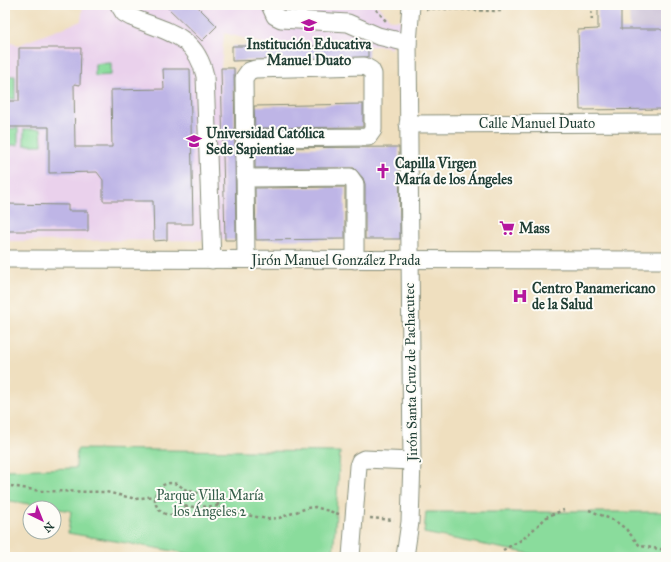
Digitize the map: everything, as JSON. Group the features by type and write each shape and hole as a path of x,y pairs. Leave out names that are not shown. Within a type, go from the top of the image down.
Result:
{"street":[{"path":"119,5 124,13 180,37 196,52 202,64 205,76 212,260"},
{"path":"270,5 275,16 281,20 348,23 378,36 408,43"},
{"name":"Jirón Santa Cruz de Pachacutec","path":"405,557 410,522 412,461 408,124 408,43 410,12"},
{"path":"245,138 368,137 373,130 373,74 371,70 364,66 255,69 249,71 244,78 246,260"},
{"name":"Calle Manuel Duato","path":"408,124 666,123"},
{"path":"245,178 350,178 355,184 355,260"},
{"name":"Jirón Manuel González Prada","path":"5,259 666,260"},
{"path":"350,557 358,466 360,461 364,458 412,461"}],"path":[{"path":"372,5 391,24 410,12 459,6 465,11 503,11"},
{"path":"592,5 592,23"},
{"path":"184,489 187,498 185,507 182,511 173,515 163,514 156,506 154,496 159,487 169,482 179,485 184,489 201,494 221,506 237,513 267,518 279,518 307,508 315,507 339,514 410,522"},
{"path":"5,484 40,491 106,492 136,499 154,496"},
{"path":"185,507 221,506"},
{"path":"503,550 523,539 538,523 548,516 564,510"},
{"path":"589,510 615,521 626,529 640,546 666,550"}],"shaded area":[{"path":"83,5 377,5 391,20 401,20 401,30 396,30 391,49 385,46 274,46 224,33 221,66 225,240 5,241 5,41 18,45 81,21"},
{"path":"629,5 666,5 666,33 660,29 630,29"}],"green space":[{"path":"111,63 111,75 95,76 95,64"},
{"path":"5,76 15,76 15,99 5,99"},
{"path":"18,128 18,145 5,145 5,129"},
{"path":"24,129 41,129 42,145 24,145"},
{"name":"Parque Villa María los Ángeles 2","path":"77,449 340,452 333,557 208,557 68,533 71,511 62,510 62,500 22,500 22,503 5,500 5,470 76,468"},
{"path":"426,512 666,512 666,557 546,557 424,533"}],"building":[{"path":"165,5 196,5 217,26 202,41"},
{"path":"598,5 621,5 621,29 660,29 666,33 666,109 580,110 578,30 598,29"},
{"path":"232,46 368,46 368,57 232,61"},
{"path":"19,48 81,48 80,85 74,84 75,147 112,147 111,90 164,89 163,69 190,69 193,224 167,224 167,240 154,241 153,201 103,201 103,180 97,172 49,173 49,127 5,127 5,101 19,101"},
{"path":"221,68 234,68 236,240 225,240"},
{"path":"363,104 363,127 255,128 254,106"},
{"path":"399,147 400,239 365,239 365,184 363,178 354,168 255,168 255,148"},
{"path":"345,187 345,239 256,240 255,188"},
{"path":"5,204 68,205 68,211 88,211 88,231 5,231"}],"place":[{"name":"Institución Educativa Manuel Duato","path":"309,25"},
{"name":"Universidad Católica Sede Sapientiae","path":"194,141"},
{"name":"Capilla Virgen María de los Ángeles","path":"383,171"},
{"name":"Mass","path":"507,228"},
{"name":"Centro Panamericano de la Salud","path":"520,296"}]}
